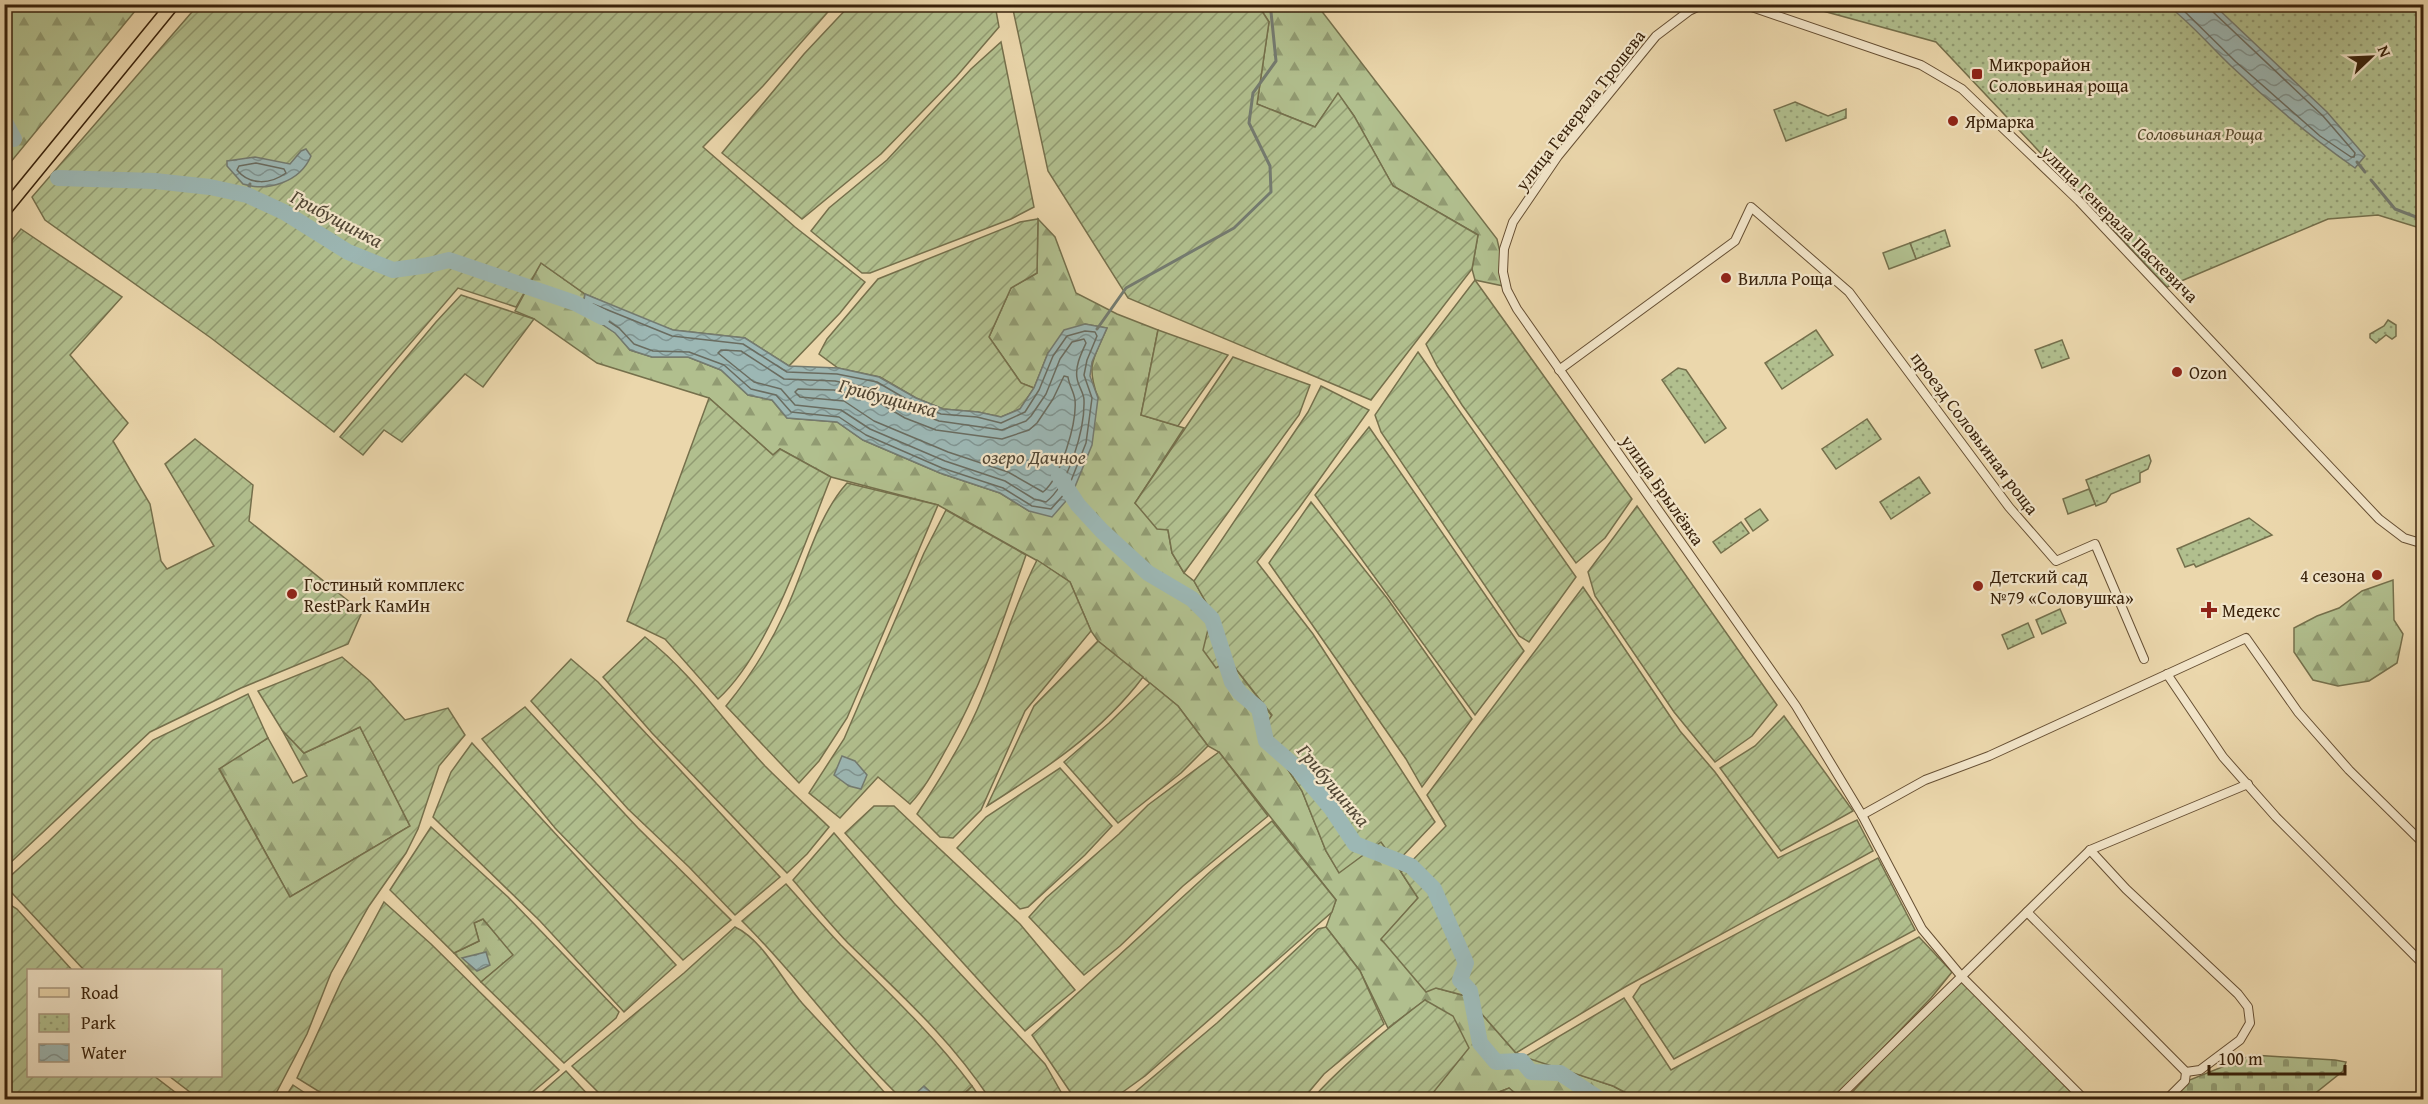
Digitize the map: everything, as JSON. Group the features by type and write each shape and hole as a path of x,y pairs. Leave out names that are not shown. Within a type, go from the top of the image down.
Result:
{"main road":[{"path":"4,211 173,4"}],"street":[{"name":"улица Генерала Трошева","path":"1507,290 1503,261 1504,249 1513,222 1558,156 1656,36 1689,11 1704,4"},
{"name":"улица Генерала Паскевича","path":"1743,4 1921,65 1942,75 1962,89 2079,201 2293,425 2379,519 2404,538 2424,544"},
{"name":"проезд Соловьиная роща","path":"1559,370 1736,241 1751,207 1850,292 2009,507 2056,561 2095,544 2144,659"},
{"name":"улица Брылёвка","path":"1507,290 1517,309 1559,370 1796,706 1862,815 1922,929 1962,976 2085,1100"},
{"path":"1862,815 1925,780 1989,756 2246,638 2298,712 2349,770 2424,844"},
{"path":"2167,674 2223,757 2276,817 2424,965"},
{"path":"1836,1100 2090,850 2248,784"},
{"path":"2090,850 2126,889 2238,994 2248,1007 2250,1023 2240,1041 2200,1070 2186,1072"},
{"path":"2027,912 2186,1072"},
{"path":"2166,1100 2185,1081 2186,1072"}],"green space":[{"path":"4,5 140,5 5,169"},
{"path":"198,5 834,5 763,86 703,147 795,227 865,282 840,313 789,366 745,338 673,330 649,322 585,294 541,263 516,307 458,288 334,432 211,338 45,220 32,197"},
{"path":"850,5 995,5 999,27 956,77 881,154 802,219 722,153 804,54"},
{"path":"1012,5 1258,5 1269,22 1257,104 1315,127 1338,93 1354,116 1393,186 1478,235 1472,269 1371,400 1128,298 1048,171"},
{"path":"1258,5 1317,5 1497,239 1508,287 1475,280 1472,269 1478,235 1393,186 1354,116 1338,94 1315,127 1257,104 1269,22"},
{"name":"Соловьиная Роща","path":"1801,5 2423,5 2423,229 2378,215 2328,219 2167,287 1936,42"},
{"path":"1001,42 1034,207 1011,219 870,273 862,273 811,231 829,208 887,160 971,69"},
{"path":"1795,102 1828,116 1846,109 1846,118 1786,141 1774,110"},
{"path":"1038,219 1055,237 1076,293 1117,314 1158,330 1141,415 1184,428 1135,503 1168,530 1172,553 1184,573 1194,581 1212,613 1229,660 1272,716 1262,730 1302,791 1326,851 1339,872 1381,841 1418,898 1381,940 1436,988 1466,996 1516,1053 1613,1086 1638,1099 1522,1099 1509,1088 1481,1099 1428,1099 1430,1096 1425,1000 1388,1028 1360,971 1326,927 1336,900 1219,752 1208,746 1178,706 1098,641 1091,631 1070,582 1036,560 938,505 831,477 780,449 773,455 709,398 597,363 534,319 515,311 541,263 585,294 582,311 616,333 630,350 652,357 688,357 721,370 748,395 772,400 787,418 837,422 863,440 940,473 1000,493 1029,511 1098,398 1092,369 1095,355 1107,328 1085,324 1048,353 1034,388 1021,383 989,337 1011,288 1037,273"},
{"path":"1038,219 1037,273 1011,288 989,337 1021,383 1034,388 1020,409 1001,417 978,412 943,409 916,398 880,377 838,368 819,354 827,339 878,279 1020,222"},
{"path":"21,229 122,297 70,355 128,423 113,441 150,504 161,561 167,569 214,546 165,464 195,439 253,485 249,521 362,612 348,644 241,688 150,732 11,862 5,864 4,250"},
{"path":"1945,230 1950,246 1916,259 1910,243"},
{"path":"1910,243 1916,259 1889,269 1883,253"},
{"path":"1475,280 1632,499 1605,538 1576,563 1462,405 1426,344"},
{"path":"461,295 534,319 483,387 465,374 402,442 384,430 363,455 340,437"},
{"path":"2388,320 2396,325 2396,336 2392,339 2386,335 2376,343 2370,338 2370,334 2384,326"},
{"path":"1158,330 1228,355 1178,426 1141,415"},
{"path":"1816,330 1833,355 1782,389 1765,363"},
{"path":"2062,340 2069,358 2042,368 2035,350"},
{"path":"1418,352 1576,577 1529,642 1519,636 1381,432 1375,415"},
{"path":"1233,357 1310,385 1299,415 1184,573 1172,553 1168,530 1157,529 1135,503"},
{"path":"1678,368 1686,370 1726,428 1705,443 1662,380"},
{"path":"1321,386 1369,410 1257,562 1313,634 1435,822 1396,863 1381,842 1339,873 1326,851 1302,791 1262,730 1272,715 1229,660 1216,668 1203,650 1212,613 1194,581 1308,412"},
{"path":"709,398 773,455 780,449 831,477 797,564 769,626 754,654 718,699 665,639 627,621"},
{"path":"1867,419 1881,439 1836,469 1822,449"},
{"path":"1369,427 1524,651 1475,715 1315,495"},
{"path":"2149,455 2151,461 2148,469 2140,473 2140,482 2111,494 2106,502 2096,506 2086,480"},
{"path":"1919,477 1930,493 1891,519 1880,502"},
{"path":"847,483 938,505 847,718 819,761 799,783 726,706 751,673 773,637 819,528 836,497"},
{"path":"2089,489 2095,504 2068,514 2063,499"},
{"path":"1311,502 1387,598 1472,719 1422,787 1406,759 1269,563"},
{"path":"1637,506 1777,705 1752,736 1715,762 1674,712 1595,596 1588,572"},
{"path":"1760,509 1768,520 1753,531 1745,519"},
{"path":"946,510 1026,555 971,700 948,746 921,791 910,804 878,777 840,818 809,793 844,739 924,553"},
{"path":"2249,518 2272,535 2196,567 2194,564 2185,567 2177,549"},
{"path":"1741,522 1749,533 1721,553 1713,542"},
{"path":"1037,560 1070,582 1091,631 1025,711 981,810 953,838 940,837 917,814 971,723 1020,597"},
{"path":"2393,580 2394,620 2403,634 2397,663 2369,681 2338,686 2313,680 2294,652 2294,628 2339,608 2362,591"},
{"path":"1583,587 1680,731 1715,772 1778,858 1857,820 1873,851 1625,987 1516,1053 1466,996 1436,988 1426,992 1381,939 1418,898 1401,872 1446,826 1427,795"},
{"path":"2060,609 2066,623 2042,634 2036,620"},
{"path":"2028,623 2034,637 2008,649 2002,635"},
{"path":"645,637 693,682 765,766 829,827 807,854 787,873 652,733 603,677"},
{"path":"1098,641 1143,677 1109,715 1071,749 987,806 1034,706"},
{"path":"342,657 370,681 405,720 448,708 465,735 439,766 418,829 406,853 369,906 331,973 307,1034 273,1099 199,1099 170,1077 222,1077 222,969 83,969 12,893 5,881 153,740 248,694 268,738 219,769 290,897 410,826 360,727 304,753 282,730 258,691"},
{"path":"571,659 598,682 780,877 735,915 628,809 531,701"},
{"path":"1150,683 1178,706 1208,746 1181,773 1118,823 1064,762"},
{"path":"525,707 638,828 731,920 683,960 555,828 482,739"},
{"path":"1784,716 1853,811 1781,851 1720,768 1755,746"},
{"path":"360,727 410,826 290,897 219,768 268,738 293,783 307,776 282,730 304,753"},
{"path":"472,743 676,965 624,1012 540,921 433,817 451,772"},
{"path":"1219,752 1268,816 1183,886 1120,946 1084,975 1029,917 1046,898 1119,834 1148,805"},
{"path":"1060,768 1112,826 1085,855 1028,907 1020,909 957,848 986,817"},
{"path":"874,806 894,806 1020,924 1075,990 1025,1031 845,833"},
{"path":"1272,821 1336,900 1332,912 1145,1076 1113,1099 1075,1099 1032,1035 1211,871"},
{"path":"431,827 508,897 619,1012 616,1018 564,1063 481,982 513,955 483,919 474,923 479,941 454,953 390,890"},
{"path":"834,833 894,903 1045,1064 1065,1099 990,1099 941,1036 827,920 793,880"},
{"path":"1878,858 1915,930 1674,1059 1633,997 1641,985"},
{"path":"786,884 841,945 926,1031 957,1067 972,1086 958,1099 938,1099 924,1087 910,1099 902,1099 742,921"},
{"path":"4,901 17,909 71,969 27,969 27,1077 155,1077 184,1099 5,1099"},
{"path":"384,902 431,944 559,1070 523,1100 331,1099 297,1078 341,982"},
{"path":"483,919 514,955 481,982 454,953 479,941 474,923"},
{"path":"735,927 754,941 802,1003 890,1099 605,1099 572,1066 684,973"},
{"path":"1326,927 1360,971 1384,1024 1324,1074 1303,1099 1127,1099 1217,1023 1318,929"},
{"path":"1919,937 1952,972 1931,998 1834,1099 1638,1099 1613,1086 1524,1057 1624,998 1671,1070"},
{"path":"1958,978 2079,1100 1845,1100"},
{"path":"1425,1000 1453,1016 1469,1048 1428,1099 1312,1099 1366,1047"},
{"path":"2252,1055 2346,1062 2343,1071 2308,1099 2174,1100 2187,1081"},
{"path":"566,1071 592,1099 534,1099"},
{"path":"293,1085 314,1099 284,1099"},
{"path":"972,1086 981,1099 958,1100"},
{"path":"1509,1088 1522,1099 1481,1099"}],"water":[{"path":"2167,5 2214,5 2327,112 2365,156 2355,168 2322,144 2260,92"},
{"path":"306,149 311,156 306,165 291,178 273,186 243,184 227,166 227,161 255,157 290,164 301,151"},
{"name":"озеро Дачное","path":"585,294 673,330 745,338 789,366 838,368 879,377 916,398 943,409 978,412 1001,417 1020,409 1034,388 1048,353 1064,330 1085,324 1107,328 1092,362 1090,376 1098,398 1092,445 1072,494 1052,517 1029,511 1000,493 940,473 863,440 837,422 787,418 772,400 748,395 721,370 688,357 652,357 630,350 615,333 582,311"},
{"path":"842,756 855,761 867,775 861,789 849,786 834,775"},
{"path":"486,952 490,965 477,971 462,958"},
{"path":"924,1086 938,1099 910,1099"}],"waterway":[{"path":"1097,329 1126,288 1234,228 1271,192 1270,166 1249,123 1253,93 1276,61 1271,12 1266,4"},
{"name":"Грибущинка","path":"4,120 14,139"},
{"path":"2357,162 2365,172"},
{"name":"Грибущинка","path":"58,178 155,181 210,187 247,195 284,212 348,252 393,270 449,260 575,303 602,317"},
{"path":"2371,180 2395,209 2424,220"},
{"path":"247,195 250,184"},
{"name":"Грибущинка","path":"1059,476 1078,505 1102,531 1148,573 1192,599 1212,619 1232,682 1240,693 1259,709 1266,741 1297,768 1331,808 1355,844 1411,866 1434,889 1466,963 1460,980 1470,991 1480,1043 1496,1062 1522,1061 1531,1072 1560,1073 1601,1100"}],"place":[{"name":"Микрорайон Соловьиная роща","path":"1977,74"},
{"name":"Ярмарка","path":"1953,121"},
{"name":"Вилла Роща","path":"1726,278"},
{"name":"Ozon","path":"2177,372"},
{"name":"4 сезона","path":"2377,575"},
{"name":"Детский сад №79 «Соловушка»","path":"1978,586"},
{"name":"Гостиный комплекс RestPark КамИн","path":"292,594"},
{"name":"Медекс","path":"2209,610"}]}
